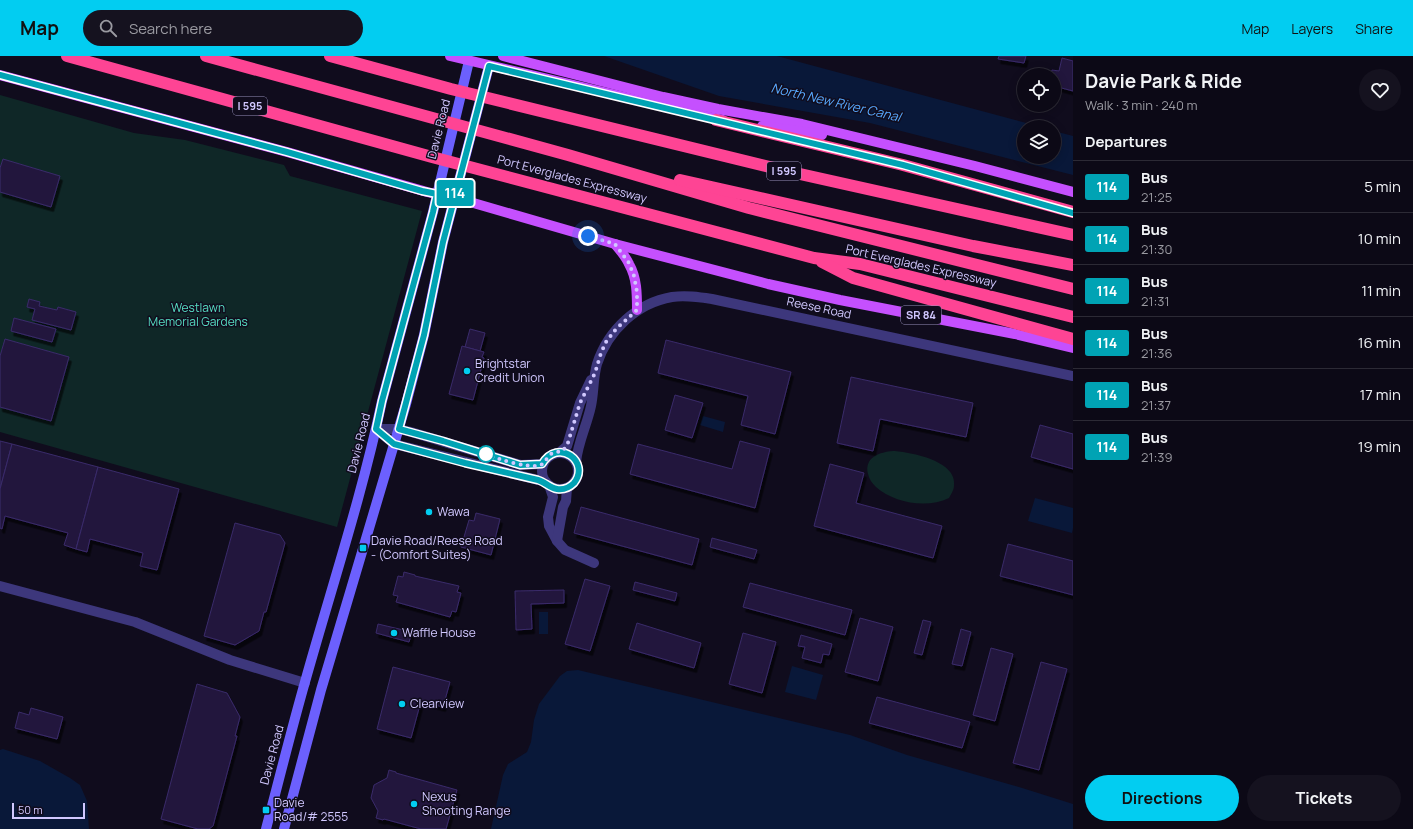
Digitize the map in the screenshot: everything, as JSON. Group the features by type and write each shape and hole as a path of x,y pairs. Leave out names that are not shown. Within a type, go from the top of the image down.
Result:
{"highway":[{"name":"Port Everglades Expressway","path":"67,56 432,157 814,258 860,264 1073,317"},
{"path":"206,56 568,155 749,208 1073,289"},
{"name":"I 595","path":"330,56 451,89 782,170 1073,235"},
{"path":"716,120 903,165 1073,212"},
{"path":"568,155 973,246 1073,265"},
{"path":"814,258 853,278 1073,339"}],"main road":[{"path":"450,56 716,120 873,142"},
{"path":"503,56 663,97 718,109 802,124 975,166 1073,192"},
{"name":"Davie Road","path":"266,829 305,683 345,547 382,401 433,212 469,61"},
{"path":"284,829 321,690 399,429 424,335 438,264 454,198 489,66"},
{"name":"SR 84","path":"0,75 287,152 615,244 768,284 840,300 1015,334 1073,348"},
{"path":"615,244 629,263 634,276 637,292 637,310"}],"street":[{"name":"Reese Road","path":"576,462 591,405 595,373 606,342 616,329 637,310 654,301 673,297 690,296 712,299 1073,376"},
{"name":"Reese Road","path":"560,452 567,446 580,403 595,373"},
{"path":"376,429 399,429 520,465 542,464"},
{"path":"376,429 394,444 547,484 558,489 567,488 572,485 578,477 578,466 570,455 560,452 555,453 549,455 542,464 542,474 547,484 553,497 548,517 549,526 557,541 565,550 594,563"},
{"path":"557,541 563,507 566,501 567,488"},
{"path":"0,586 134,622 230,660 305,683"}],"green space":[{"name":"Westlawn Memorial Gardens","path":"0,95 134,133 185,140 284,165 290,176 422,211 337,527 0,432"},
{"path":"893,451 921,456 941,464 949,470 953,477 954,486 949,498 921,504 911,503 883,493 876,487 868,476 868,463 878,454"}],"water":[{"name":"North New River Canal","path":"604,56 777,56 1017,121 1017,161 870,123 719,96"},
{"path":"1061,133 1073,136 1073,175 1030,164 1061,164"},
{"path":"703,416 725,422 723,432 700,425"},
{"path":"1035,498 1073,508 1072,533 1028,521"},
{"path":"539,612 548,612 548,634 539,634"},
{"path":"792,666 823,675 816,700 785,692"},
{"path":"578,670 850,735 907,755 1073,804 1073,829 491,829 503,775 508,764 527,752 531,742 534,720 539,704 560,676 567,671"},
{"path":"3,749 40,761 80,785 87,801 89,829 0,829 0,750"}],"building":[{"path":"999,56 1026,56 1024,63 998,59"},
{"path":"1062,58 1073,61 1073,91 1061,88 1061,68 1060,68"},
{"path":"3,159 60,176 51,207 0,192 0,168"},
{"path":"29,299 40,302 39,306 57,310 58,307 76,312 71,330 32,320 35,309 27,307"},
{"path":"14,318 56,329 52,342 11,331"},
{"path":"470,329 485,333 480,351 465,347"},
{"path":"5,339 69,357 51,421 0,407 0,356"},
{"path":"666,340 791,372 775,434 741,425 748,396 658,373"},
{"path":"462,346 484,352 482,357 484,358 473,400 449,394"},
{"path":"851,377 973,403 966,437 880,419 873,451 837,443"},
{"path":"675,395 703,403 692,438 665,430"},
{"path":"1040,425 1073,434 1073,469 1031,457"},
{"path":"0,441 12,444 0,489"},
{"path":"740,441 770,449 755,508 630,474 638,444 732,469"},
{"path":"12,444 98,467 76,549 64,545 68,533 5,516 2,529 0,528 0,489"},
{"path":"830,464 864,473 856,503 942,526 933,558 814,526"},
{"path":"98,467 179,489 157,570 140,566 143,553 90,539 87,552 76,549"},
{"path":"581,507 699,539 692,565 574,533"},
{"path":"476,513 500,519 491,555 461,547 469,520 474,521"},
{"path":"235,523 280,535 285,543 266,612 264,612 259,631 235,645 204,636"},
{"path":"712,538 757,550 754,559 710,547"},
{"path":"1008,544 1073,561 1073,595 1000,576"},
{"path":"404,572 459,586 457,592 461,593 456,612 452,611 450,617 396,602 398,596 393,595 398,576 403,577"},
{"path":"585,579 610,586 590,651 565,644"},
{"path":"635,582 677,593 675,601 633,590"},
{"path":"750,583 852,610 845,635 743,607"},
{"path":"564,590 564,603 531,604 532,629 516,630 515,591"},
{"path":"860,618 893,627 878,681 845,672"},
{"path":"923,620 931,622 922,655 914,653"},
{"path":"637,623 701,643 694,668 629,649"},
{"name":"Waffle House","path":"378,624 412,632 409,642 376,633"},
{"path":"961,629 971,632 962,666 952,664"},
{"path":"743,633 776,642 762,693 729,684"},
{"path":"801,635 832,644 829,655 823,654 821,663 802,658 805,647 798,646"},
{"path":"991,648 1013,654 995,721 973,715"},
{"path":"1041,662 1067,669 1039,770 1013,763"},
{"name":"Clearview","path":"393,667 450,682 443,707 421,701 411,738 377,729"},
{"path":"197,684 227,693 240,717 235,736 237,736 213,826 209,829 198,829 161,819"},
{"path":"877,697 970,722 962,748 869,723"},
{"path":"31,708 63,717 57,739 15,728 19,712 29,715"},
{"name":"Nexus Shooting Range","path":"389,770 457,790 446,829 421,829 376,818 378,811 371,798 374,785 387,778"}],"bus line":[{"name":"114","path":"0,75 437,194 404,324 382,401 376,429 394,444 465,463 546,482 549,486 558,489 567,488 572,485 578,477 578,466 576,462 570,455 565,453 560,452 549,455 542,464 520,465 471,449 399,429 424,335 443,242 489,66 903,165 1073,213"}],"place":[{"name":"Brightstar Credit Union","path":"467,371"},
{"name":"Wawa","path":"429,512"},
{"name":"Davie Road/Reese Road - (Comfort Suites)","path":"363,548"},
{"name":"Waffle House","path":"394,633"},
{"name":"Clearview","path":"402,704"},
{"name":"Nexus Shooting Range","path":"414,804"},
{"name":"Davie Road/# 2555","path":"266,810"}],"route":[{"path":"486,454 520,465 538,465 542,464 549,455 564,450 567,446 580,403 595,373 606,342 616,329 637,310 637,292 634,276 629,263 615,244 588,236"}]}
